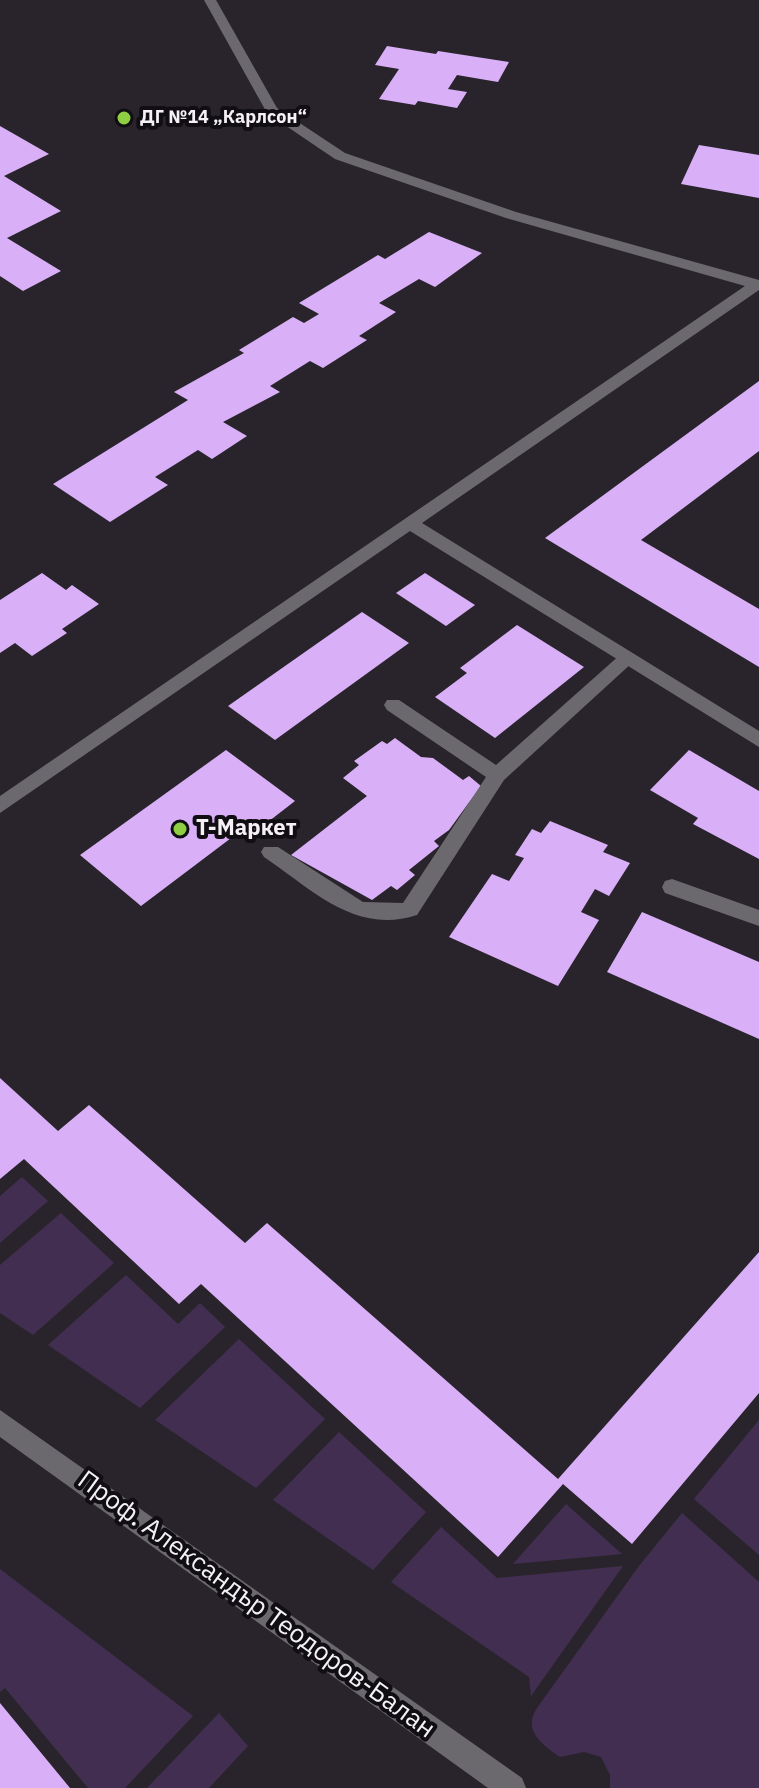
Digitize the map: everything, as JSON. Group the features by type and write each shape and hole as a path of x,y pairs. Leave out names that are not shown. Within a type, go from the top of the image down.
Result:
{"street":[{"path":"210,0 272,110 340,156 511,215 757,285"},
{"path":"0,806 757,285"},
{"path":"409,523 759,740"},
{"path":"271,852 359,910 394,913 410,909 497,775 627,658"},
{"path":"393,705 497,775"},
{"path":"672,887 759,918"},
{"name":"Проф. Александър Теодоров-Балан","path":"0,1422 512,1788"}],"shaded area":[{"path":"22,1177 48,1201 0,1243 0,1196"},
{"path":"61,1213 114,1263 33,1335 0,1313 0,1265"},
{"path":"126,1275 178,1324 200,1303 225,1327 140,1408 48,1345"},
{"path":"239,1339 325,1419 256,1488 155,1420"},
{"path":"759,1420 759,1555 694,1499"},
{"path":"339,1432 426,1512 373,1570 273,1500"},
{"path":"566,1504 622,1554 513,1564"},
{"path":"682,1513 759,1582 759,1788 610,1788 610,1775 601,1757 584,1752 560,1757 536,1737 533,1730 533,1716 537,1708 639,1566"},
{"path":"441,1527 497,1578 623,1566 531,1696 529,1677 391,1582"},
{"path":"0,1569 193,1716 125,1788 88,1788 5,1688 0,1692"},
{"path":"219,1713 248,1746 209,1788 147,1788"}],"building":[{"path":"387,46 509,62 498,82 457,75 448,89 467,92 457,108 418,101 415,105 379,99 399,69 375,65"},
{"path":"0,126 49,154 4,176 61,211 7,238 61,271 23,291 0,276"},
{"path":"699,145 759,155 759,198 681,184"},
{"path":"429,232 482,253 435,287 419,279 379,303 396,312 359,336 367,340 323,368 310,361 270,386 280,392 223,422 247,436 212,459 198,450 155,477 168,485 110,522 53,484 188,400 174,392 244,353 239,350 293,317 304,323 319,314 299,303 378,255 385,259"},
{"path":"759,381 759,451 641,540 759,609 759,667 545,538"},
{"path":"42,573 66,590 72,585 99,604 62,629 67,633 32,656 15,643 0,653 0,600"},
{"path":"425,573 475,605 446,626 396,593"},
{"path":"362,612 409,643 275,740 228,706"},
{"path":"517,625 584,667 495,738 435,697 467,673 460,668"},
{"path":"395,738 421,757 433,758 463,780 469,776 481,786 449,830 434,841 439,846 409,870 415,875 397,890 391,886 372,900 291,855 367,796 343,778 359,765 354,761 382,741 387,744"},
{"name":"Т-Маркет","path":"226,750 295,801 255,832 247,826 141,906 80,855"},
{"path":"689,750 759,791 759,859 693,824 698,818 650,790"},
{"path":"550,821 608,845 603,852 630,863 609,896 595,889 581,912 599,920 558,986 449,937 492,874 509,881 524,858 515,855 532,829 541,833"},
{"path":"642,912 759,962 759,1039 607,972"},
{"path":"0,1078 58,1131 89,1105 245,1243 267,1223 558,1479 759,1252 759,1393 632,1544 563,1484 498,1557 201,1284 179,1304 24,1159 0,1179"},
{"path":"0,1703 70,1788 0,1788"}],"place":[{"name":"ДГ №14 „Карлсон“","path":"124,118"},
{"name":"Т-Маркет","path":"180,829"}]}
